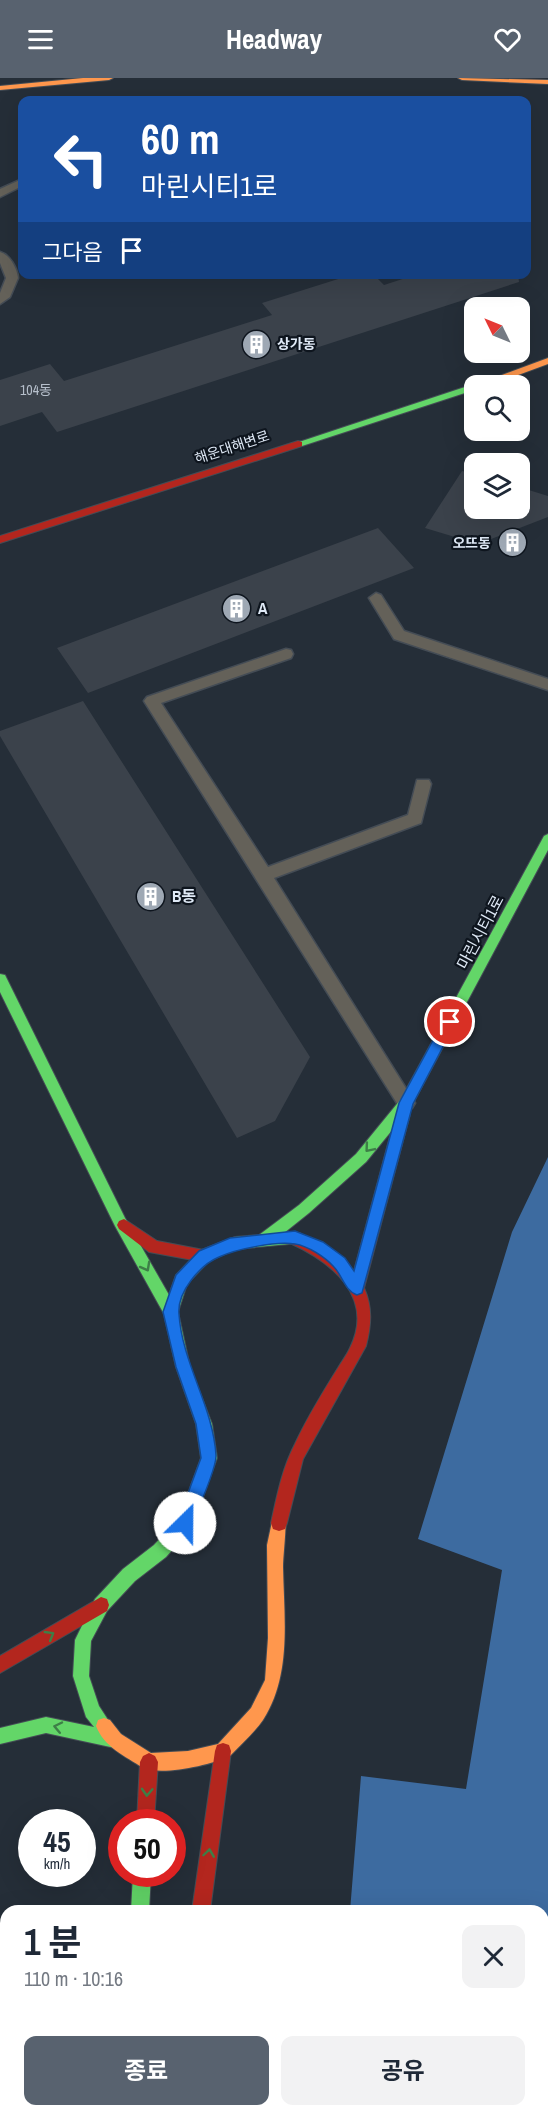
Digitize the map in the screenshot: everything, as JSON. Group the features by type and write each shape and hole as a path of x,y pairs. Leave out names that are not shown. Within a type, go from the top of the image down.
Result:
{"main road":[{"path":"0,88 110,78"},
{"path":"462,78 545,82"},
{"name":"해운대해변로","path":"508,375 548,361"},
{"name":"해운대해변로","path":"0,540 464,390"},
{"name":"마린시티1로","path":"264,1239 304,1209 361,1158 406,1103 548,839"},
{"path":"0,980 120,1222 171,1312 183,1367 204,1424 209,1458 185,1523 160,1551 129,1575 101,1605 83,1640 81,1676 92,1711 115,1740 149,1762 188,1760 223,1750 257,1714 273,1681 276,1638 275,1545 285,1494 299,1451 359,1346 365,1313 357,1288 340,1263 318,1246 295,1238 235,1243 204,1256 181,1280 171,1312"},
{"name":"마린시티1로","path":"357,1288 406,1103"},
{"path":"120,1222 154,1247 204,1256"},
{"path":"0,1665 101,1605"},
{"path":"0,1736 46,1725 115,1740"},
{"path":"202,1905 223,1750"},
{"path":"146,1809 149,1762"},
{"path":"140,1905 141,1887"}],"lane":[{"path":"0,194 18,184"},
{"path":"0,256 10,266 14,277 11,288 0,300"},
{"path":"376,598 399,635 548,685"},
{"path":"286,654 152,701 406,1103"},
{"path":"264,875 415,819 423,784"}],"water":[{"path":"548,1157 548,1905 350,1905 361,1776 466,1789 502,1570 418,1539 512,1232"}],"building":[{"name":"상가동","path":"338,279 378,279 384,285 403,279 519,279 519,282 473,297 464,297 464,300 57,432 42,412 0,426 0,380 50,364 64,381 272,315 262,303"},
{"path":"462,471 464,472 464,519 530,519 530,490 548,496 548,517 478,544 425,528"},
{"name":"A","path":"378,528 414,568 88,693 57,648"},
{"name":"B동","path":"83,701 310,1057 275,1121 237,1138 0,736 0,731"}],"traffic: fast":[{"path":"298,444 464,390"},
{"path":"264,1239 304,1209 361,1158 406,1103 548,839"},
{"path":"0,979 120,1222 171,1312"},
{"path":"104,1726 92,1711 81,1676 83,1640 101,1605 129,1575 160,1551 185,1523 209,1458 204,1424 183,1367 171,1312 181,1280 204,1256 235,1243 295,1238"},
{"path":"0,1736 46,1725 115,1740"},
{"path":"140,1905 141,1887"}],"traffic: slow":[{"path":"0,88 109,78"},
{"path":"462,78 548,82"},
{"path":"508,375 548,361"},
{"path":"104,1726 115,1740 149,1762 188,1760 223,1751 257,1714 273,1681 276,1638 275,1545 279,1523"}],"traffic: jam":[{"path":"0,540 298,444"},
{"path":"357,1288 403,1114"},
{"path":"124,1225 154,1247 204,1256"},
{"path":"279,1523 287,1485 296,1458 356,1353 364,1327 359,1293 351,1279 327,1255 295,1238"},
{"path":"0,1665 101,1605"},
{"path":"202,1905 223,1751"},
{"path":"146,1809 149,1762"}],"place":[{"name":"상가동","path":"256,344"},
{"name":"오뜨동","path":"512,543"},
{"name":"A","path":"237,608"},
{"name":"B동","path":"151,896"}],"route":[{"path":"185,1523 209,1458 204,1424 183,1367 171,1312 181,1280 204,1256 235,1243 295,1238 318,1246 340,1263 357,1288 406,1103 450,1022"}]}
